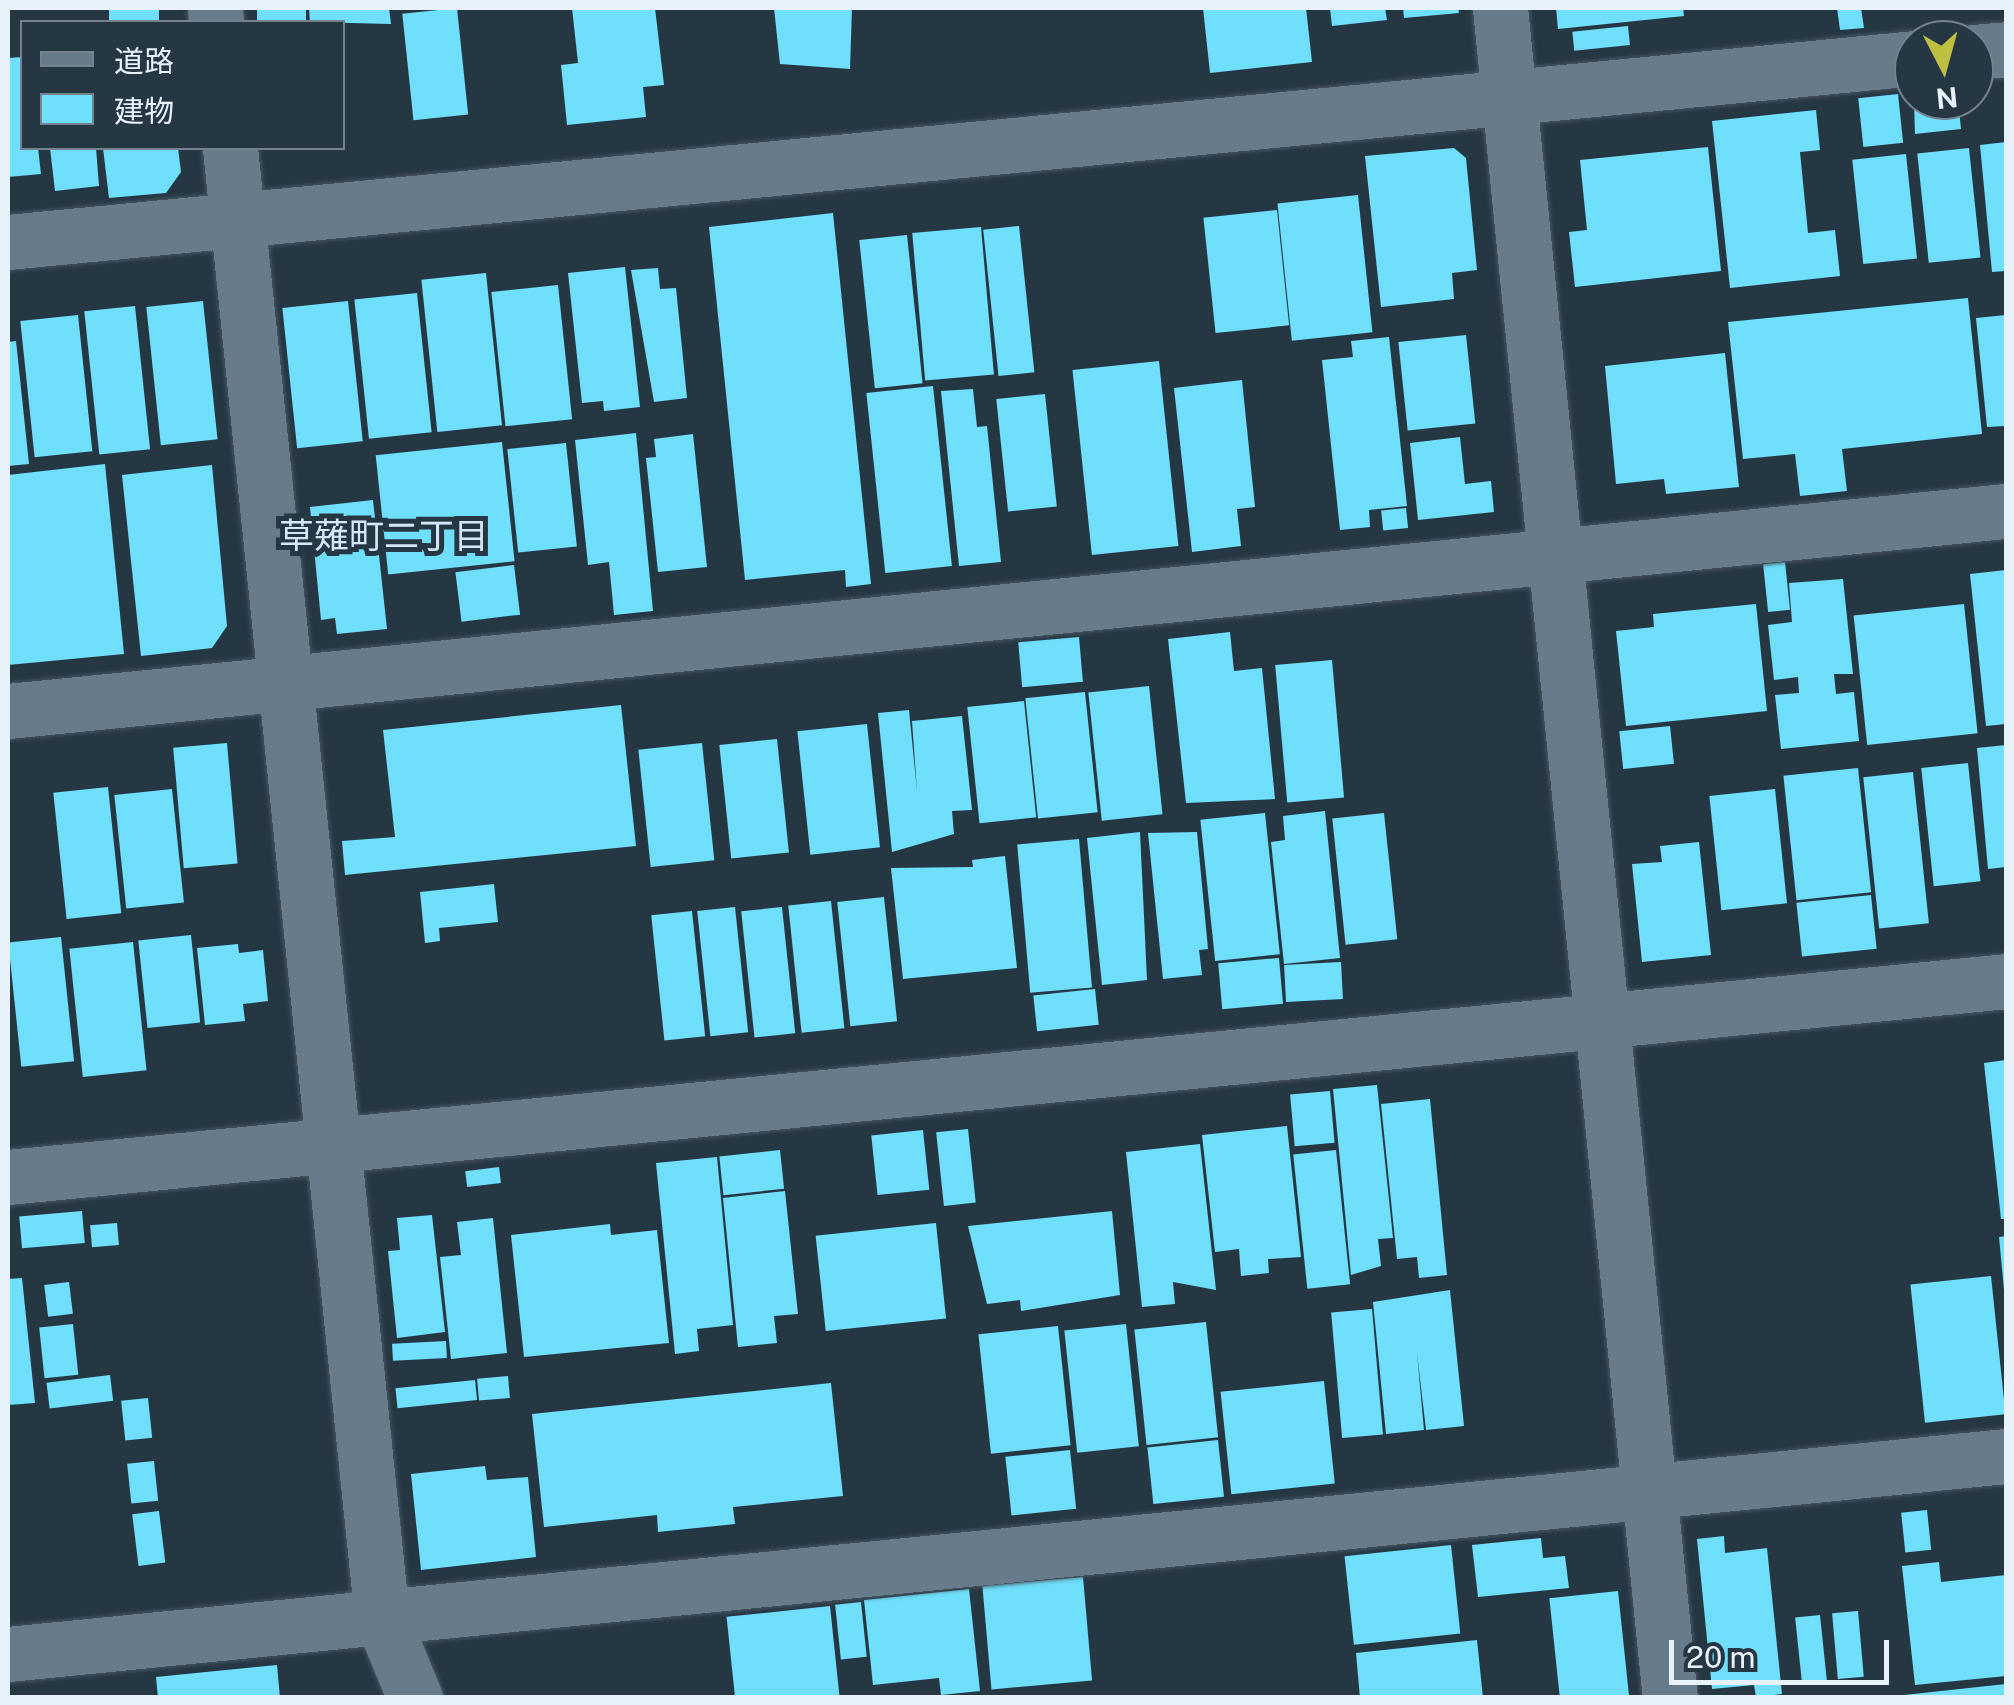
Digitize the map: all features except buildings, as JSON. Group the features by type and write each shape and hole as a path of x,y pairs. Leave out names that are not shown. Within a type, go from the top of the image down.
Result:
{"street":[{"path":"1500,8 1670,1698"},
{"path":"8,242 1894,60"},
{"path":"230,150 382,1618 415,1698"},
{"path":"8,712 2006,510"},
{"path":"8,1177 2006,980"},
{"path":"8,1654 1649,1488 2006,1456"}],"district":[{"name":"草薙町二丁目","path":"384,536"}]}
